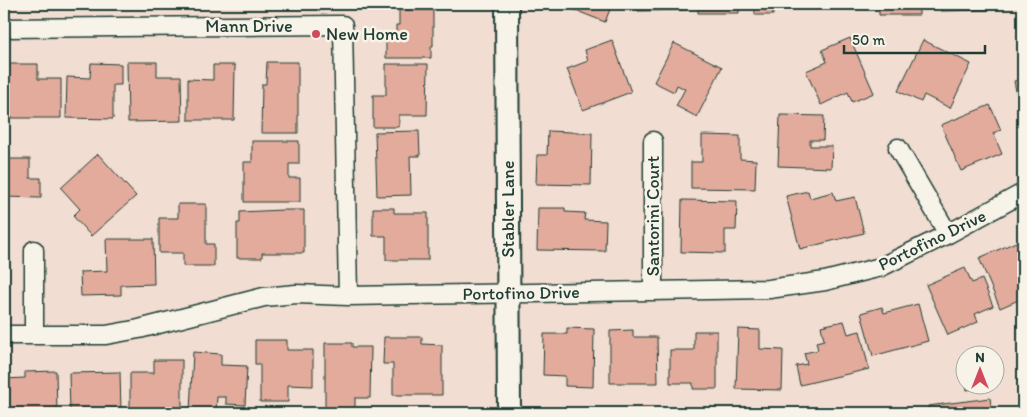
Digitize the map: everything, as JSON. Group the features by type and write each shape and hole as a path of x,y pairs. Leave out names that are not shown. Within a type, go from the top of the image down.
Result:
{"street":[{"name":"Stabler Lane","path":"507,4 509,413"},
{"name":"Mann Drive","path":"4,28 343,25 348,296"},
{"name":"Santorini Court","path":"653,141 653,291"},
{"path":"898,148 948,234"},
{"name":"Portofino Drive","path":"4,335 106,335 138,329 264,297 296,294 348,296 769,289 825,281 881,267 948,234 1023,193"},
{"path":"34,250 34,335"}],"building":[{"path":"562,4 612,4 605,22"},
{"path":"638,4 687,4 687,10 638,11"},
{"path":"698,4 739,4 739,13 698,13"},
{"path":"755,4 800,4 800,9 773,10 773,15 755,15"},
{"path":"879,4 919,4 919,15 879,15"},
{"path":"941,4 988,4 988,10 941,11"},
{"path":"399,10 433,10 431,58 386,58 386,37 396,37 396,25 399,25"},
{"path":"850,38 874,93 852,102 848,92 821,105 806,71 827,62 822,50"},
{"path":"612,40 631,92 583,110 567,69 588,61 585,50"},
{"path":"923,40 971,64 950,108 924,95 921,102 898,91"},
{"path":"674,43 722,67 697,117 676,106 685,89 677,85 674,92 654,82"},
{"path":"127,62 157,62 157,76 181,76 182,121 128,122"},
{"path":"267,62 298,62 298,133 261,133 262,84 266,84"},
{"path":"91,63 121,64 121,85 113,85 113,119 66,118 67,77 90,78"},
{"path":"9,64 38,64 38,79 61,79 61,118 9,118"},
{"path":"386,64 428,64 427,115 399,115 399,127 373,127 373,95 386,95"},
{"path":"213,65 235,65 234,120 188,120 188,79 213,80"},
{"path":"1023,79 1023,126 1014,81"},
{"path":"990,105 1001,130 993,133 1002,154 961,171 941,125"},
{"path":"780,115 824,116 823,140 810,140 810,146 832,146 831,168 778,166"},
{"path":"419,131 420,156 410,156 411,195 377,196 375,132"},
{"path":"548,131 592,133 591,185 536,184 537,155 547,155"},
{"path":"702,135 740,136 740,159 756,160 755,189 691,188 691,162 702,162"},
{"path":"252,141 299,141 299,164 289,164 289,178 300,178 300,202 244,202 244,162 252,162"},
{"path":"98,154 136,196 91,236 73,216 80,209 61,188"},
{"path":"4,159 30,159 30,178 41,178 41,198 4,197"},
{"path":"808,191 810,198 833,192 836,201 855,197 864,233 800,249 786,196"},
{"path":"682,200 737,201 736,230 725,230 725,253 681,252"},
{"path":"178,204 206,204 206,244 214,244 214,266 183,266 183,253 159,253 159,218 178,218"},
{"path":"373,208 394,208 394,213 428,213 428,260 386,260 386,236 373,236"},
{"path":"538,208 565,208 565,212 585,213 584,220 606,221 605,251 537,250"},
{"path":"304,210 304,253 262,253 262,258 237,258 237,223 240,223 240,212"},
{"path":"106,239 153,239 154,284 121,285 121,295 81,296 80,272 107,271"},
{"path":"1023,239 1023,298 1000,308 979,258"},
{"path":"965,268 972,283 982,279 993,306 975,314 978,322 948,335 926,285"},
{"path":"918,304 928,341 873,356 861,313 882,307 884,313"},
{"path":"844,321 848,334 860,331 869,369 800,385 796,366 807,364 804,353 818,350 816,342 824,340 821,326"},
{"path":"567,328 594,329 593,387 565,386 565,376 543,375 544,334 567,334"},
{"path":"738,329 760,330 760,349 783,350 782,390 736,389"},
{"path":"633,330 633,337 657,337 658,383 610,383 610,331"},
{"path":"694,331 717,331 717,389 693,389 693,383 670,383 670,350 694,350"},
{"path":"384,337 422,337 422,344 442,345 442,395 393,395 393,364 383,364"},
{"path":"255,340 287,340 287,350 313,350 313,386 288,385 288,402 260,402 260,364 255,364"},
{"path":"325,343 352,343 352,347 371,347 370,398 355,398 355,409 325,409"},
{"path":"193,352 221,354 221,365 247,366 245,405 226,404 226,397 217,397 216,413 190,411"},
{"path":"154,360 182,360 182,413 130,413 130,373 154,373"},
{"path":"56,371 57,413 4,412 4,379 25,378 25,372"},
{"path":"120,372 121,413 70,413 69,373"},
{"path":"990,398 992,413 929,413 928,406"},
{"path":"671,411 691,411 691,413 671,413"}],"place":[{"name":"New Home","path":"316,34"}]}
